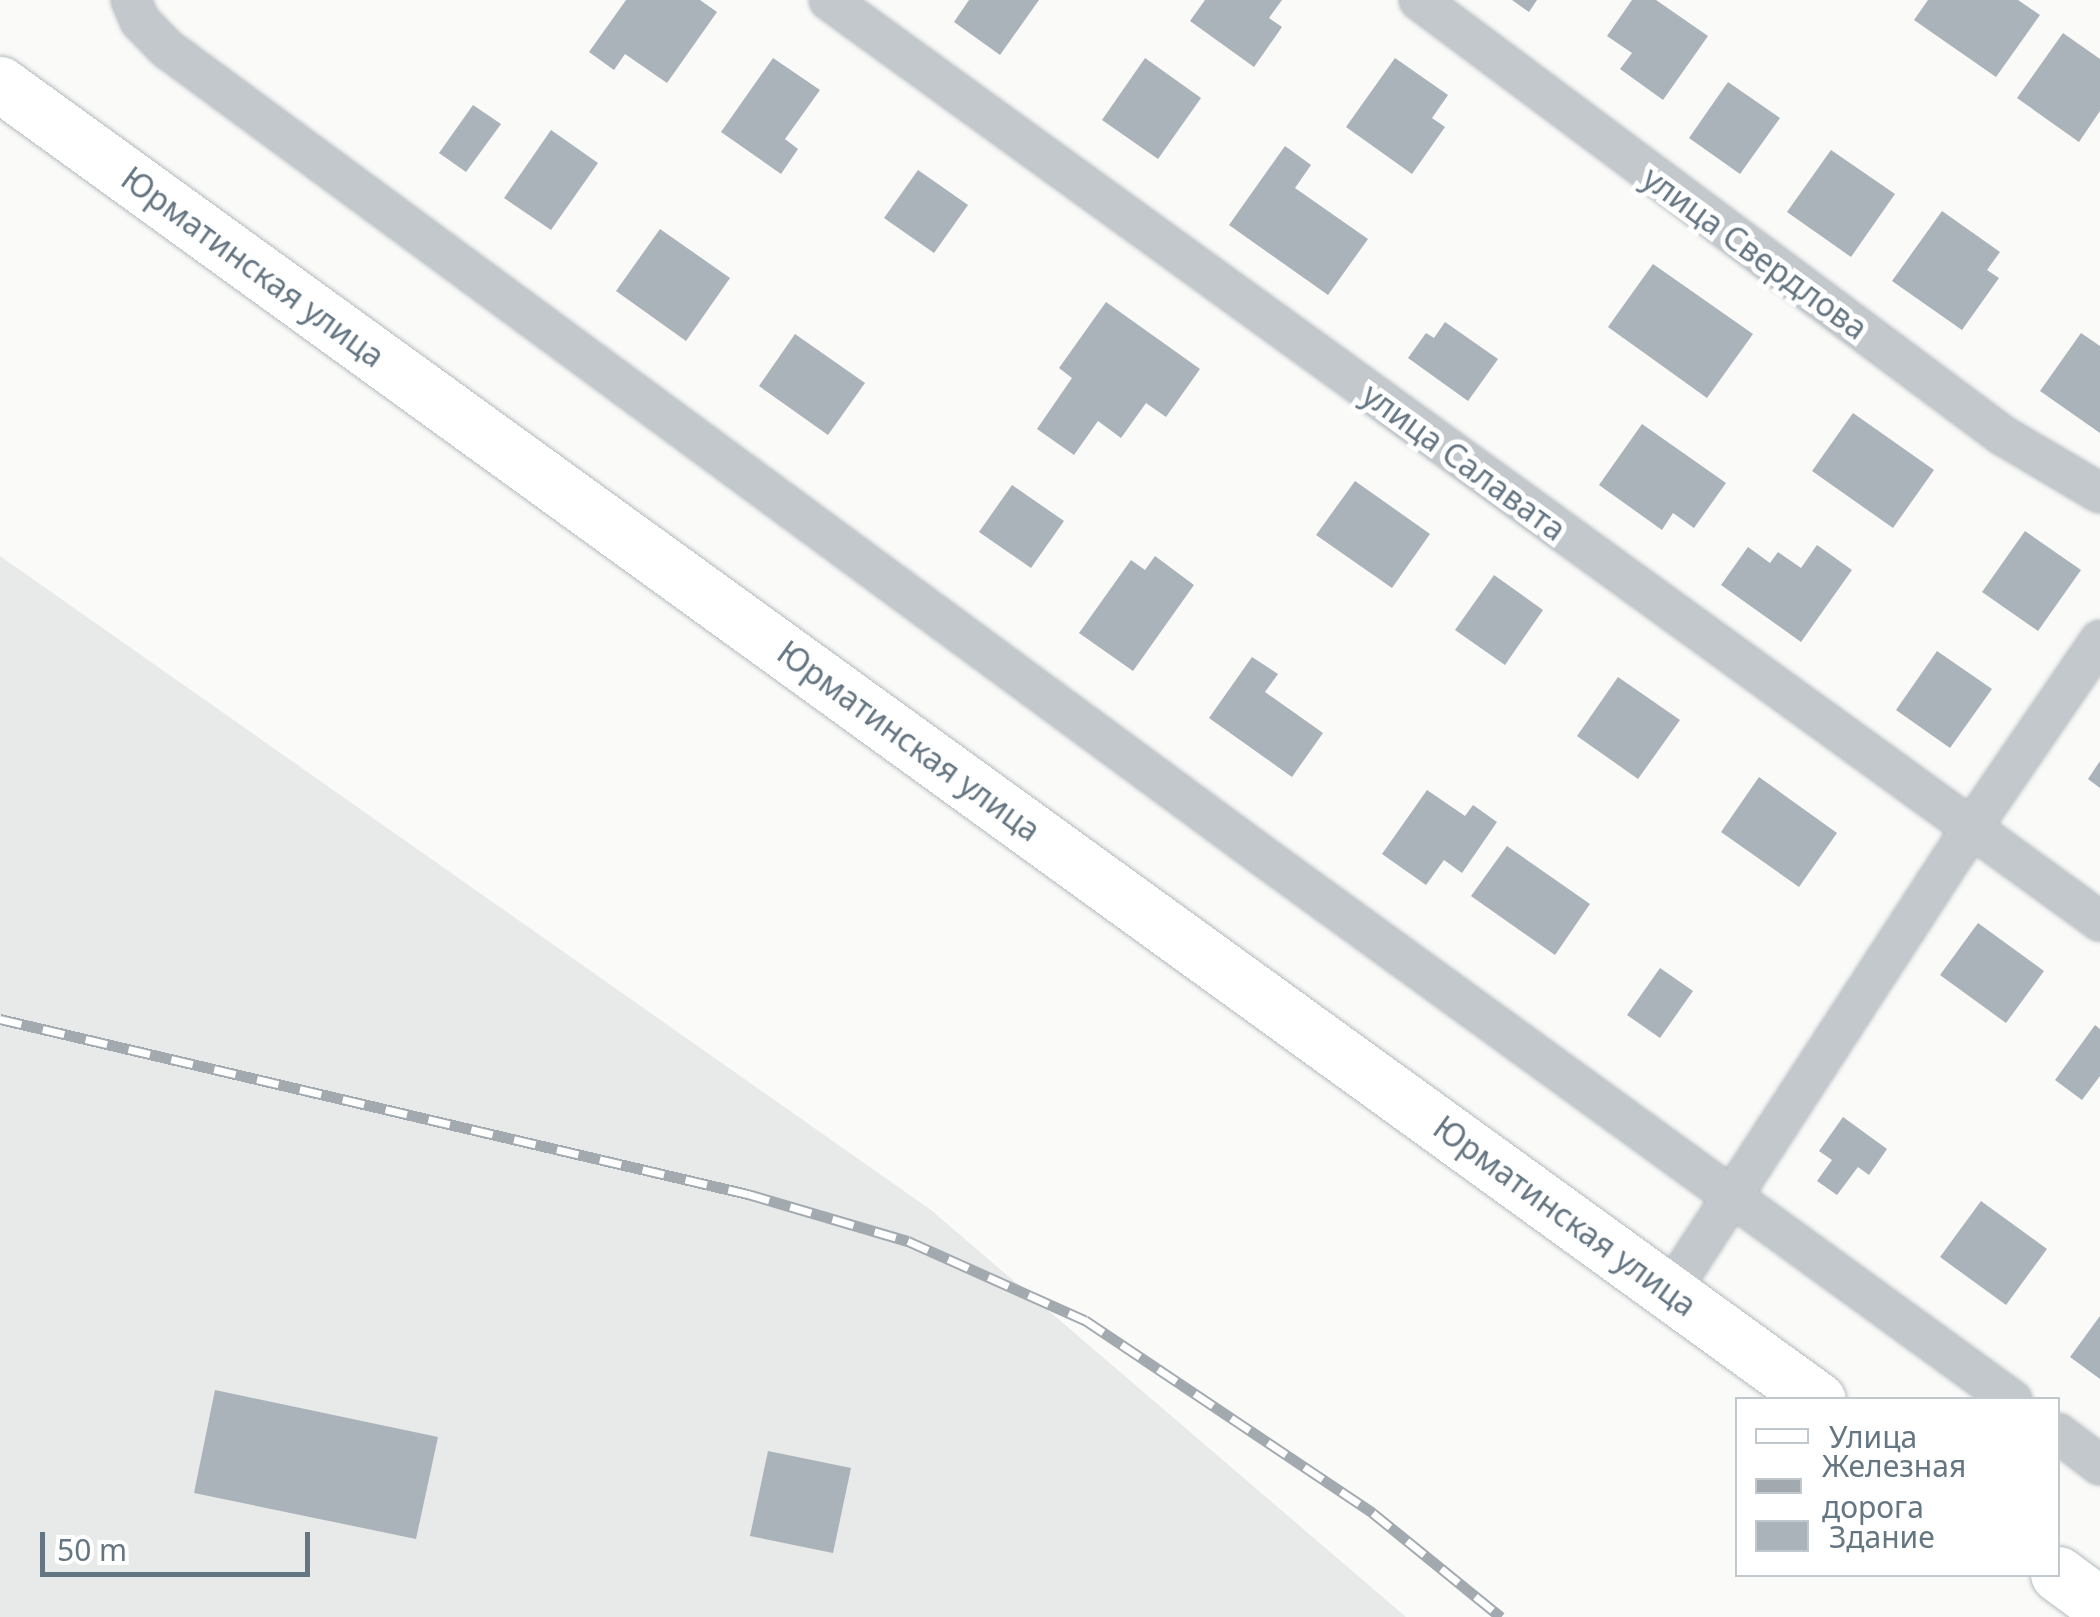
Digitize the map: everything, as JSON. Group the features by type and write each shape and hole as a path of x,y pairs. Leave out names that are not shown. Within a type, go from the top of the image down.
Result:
{"main road":[{"name":"Юрматинская улица","path":"0,84 1814,1397"},
{"path":"2060,1575 2100,1605"}],"street":[{"path":"131,0 140,21 166,48 1271,862 2008,1397"},
{"name":"улица Салавата","path":"829,0 2100,922"},
{"name":"улица Свердлова","path":"1419,0 2002,435 2100,492"},
{"path":"1670,1292 1970,830 2100,640"},
{"path":"2060,1435 2100,1465"}],"shaded area":[{"path":"0,556 931,1210 1406,1617 0,1617"}],"building":[{"path":"626,0 700,0 717,12 667,83 625,54 614,70 589,52"},
{"path":"969,0 1039,0 1000,55 954,22"},
{"path":"1205,0 1282,0 1269,18 1282,27 1254,67 1190,21"},
{"path":"1512,0 1537,0 1529,12"},
{"path":"1632,0 1656,0 1708,36 1663,100 1620,69 1632,53 1607,36"},
{"path":"1928,0 2018,0 2040,15 1996,77 1914,20"},
{"path":"2063,33 2100,59 2100,111 2079,142 2017,98"},
{"path":"773,58 820,90 785,139 798,149 781,174 721,132"},
{"path":"1145,58 1201,98 1158,159 1102,120"},
{"path":"1395,58 1448,95 1432,118 1445,127 1412,174 1346,127"},
{"path":"1728,82 1780,118 1740,174 1689,138"},
{"path":"473,105 501,124 466,172 439,153"},
{"path":"551,130 598,163 551,230 504,198"},
{"path":"1285,146 1311,165 1295,188 1368,239 1328,295 1229,225"},
{"path":"1831,150 1895,194 1851,257 1787,212"},
{"path":"918,170 968,205 934,253 884,218"},
{"path":"1942,211 2000,252 1987,270 1999,278 1962,330 1892,281"},
{"path":"660,229 730,278 686,341 616,291"},
{"path":"1653,264 1753,334 1707,398 1608,327"},
{"path":"1106,302 1200,369 1166,417 1146,403 1121,438 1098,421 1074,455 1037,429 1072,378 1059,368"},
{"path":"1445,322 1498,359 1468,401 1408,358 1426,333 1434,338"},
{"path":"2081,333 2100,346 2100,433 2040,391"},
{"path":"795,334 865,383 828,435 759,386"},
{"path":"1853,413 1934,470 1893,528 1812,471"},
{"path":"1642,424 1726,483 1694,528 1673,513 1662,530 1599,485"},
{"path":"1355,481 1430,534 1392,588 1316,535"},
{"path":"1012,485 1064,521 1031,568 979,532"},
{"path":"2025,531 2081,570 2038,631 1982,592"},
{"path":"1817,545 1852,570 1801,642 1721,585 1748,547 1770,563 1778,552 1801,568"},
{"path":"1155,556 1194,585 1133,671 1079,633 1131,560 1145,570"},
{"path":"1494,575 1543,610 1505,665 1455,630"},
{"path":"1937,651 1992,689 1950,748 1896,710"},
{"path":"1252,657 1278,674 1265,692 1323,733 1292,777 1209,718"},
{"path":"1618,677 1680,720 1638,779 1577,736"},
{"path":"2100,761 2100,788 2088,779"},
{"path":"1759,777 1837,833 1799,887 1721,832"},
{"path":"1427,790 1465,816 1473,805 1497,822 1462,873 1444,860 1426,885 1382,854"},
{"path":"1507,846 1590,904 1555,955 1471,896"},
{"path":"1978,923 2044,971 2006,1023 1940,975"},
{"path":"1660,968 1693,991 1660,1038 1627,1015"},
{"path":"2095,1025 2100,1029 2100,1076 2082,1100 2055,1080"},
{"path":"1843,1117 1887,1149 1869,1175 1858,1167 1837,1195 1817,1181 1832,1160 1819,1151"},
{"path":"1981,1201 2047,1249 2006,1305 1940,1257"},
{"path":"2100,1316 2100,1379 2070,1357"},
{"path":"215,1390 438,1437 416,1539 194,1493"},
{"path":"768,1451 851,1468 833,1553 750,1536"}],"railway":[{"path":"0,1019 748,1194 908,1241 1085,1320 1373,1513 1501,1617"}]}
